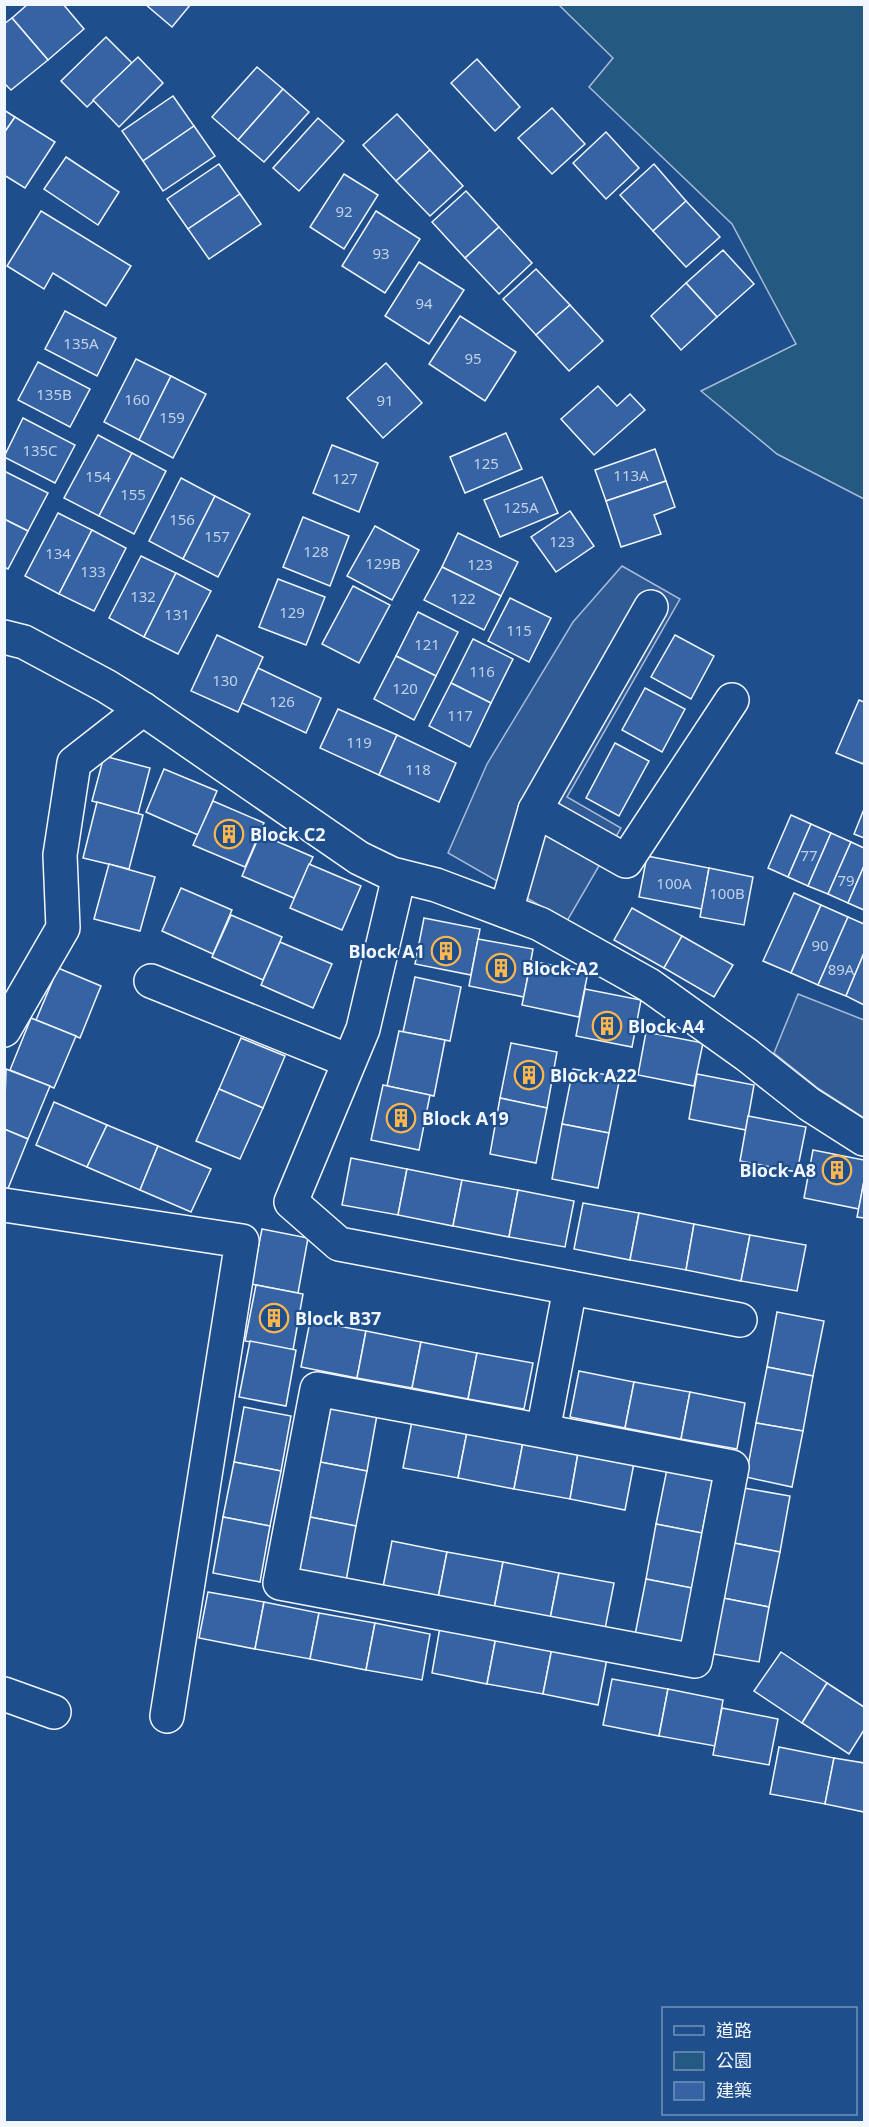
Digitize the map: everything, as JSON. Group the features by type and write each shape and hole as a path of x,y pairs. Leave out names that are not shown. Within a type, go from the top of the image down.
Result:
{"street":[{"path":"506,911 535,810 651,607"},
{"path":"4,637 24,642 106,686 143,709 359,858 399,876 436,885 540,924 649,985 747,1055 809,1104 864,1139"},
{"path":"535,810 626,861 732,700"},
{"path":"4,1030 63,928 60,855 74,763 143,709"},
{"path":"399,876 363,1029 291,1202 339,1244 740,1320"},
{"path":"151,981 349,1061"},
{"path":"4,1205 242,1241 167,1716"},
{"path":"543,1431 570,1288"},
{"path":"317,1389 543,1431 732,1467 695,1661 280,1583 317,1389"},
{"path":"4,1694 54,1712"}],"green space":[{"path":"559,5 864,5 864,499 777,454 701,391 796,344 732,224 589,87 613,58"}],"shaded area":[{"path":"622,566 680,599 567,797 621,828 567,921 448,853 487,764 573,622"},
{"path":"798,994 864,1020 864,1118 819,1089 774,1053"}],"building":[{"path":"28,4 63,4 84,29 48,60 12,18"},
{"path":"145,4 191,4 172,27"},
{"path":"12,18 48,60 11,90 4,83 4,24"},
{"path":"106,37 132,63 87,107 61,81"},
{"path":"138,57 163,83 119,127 93,100"},
{"path":"477,59 520,107 495,131 451,83"},
{"path":"257,67 283,89 238,140 212,117"},
{"path":"283,89 309,112 264,162 238,140"},
{"path":"173,96 194,126 143,161 122,131"},
{"path":"552,108 585,144 552,174 518,138"},
{"path":"4,110 15,117 4,133"},
{"path":"397,114 430,150 396,181 363,145"},
{"path":"15,117 55,142 25,188 4,175 4,133"},
{"path":"318,118 344,141 299,191 273,168"},
{"path":"194,126 215,156 163,191 143,161"},
{"path":"606,132 639,168 606,199 573,163"},
{"path":"430,150 463,186 430,216 396,181"},
{"path":"66,157 119,192 98,225 44,189"},
{"path":"219,164 240,194 188,229 167,199"},
{"path":"654,164 686,201 653,231 620,195"},
{"path":"344,174 378,195 344,249 310,227"},
{"path":"466,191 499,227 465,258 432,222"},
{"path":"240,194 261,224 209,259 188,229"},
{"path":"686,201 720,237 686,267 653,231"},
{"path":"41,211 131,266 106,306 53,273 44,289 7,266"},
{"path":"376,211 420,239 385,293 342,266"},
{"path":"499,227 532,263 499,294 465,258"},
{"path":"723,250 754,284 717,317 686,283"},
{"path":"419,262 464,290 429,344 385,316"},
{"path":"536,269 570,305 536,335 503,299"},
{"path":"686,283 717,317 681,350 651,316"},
{"path":"570,305 603,341 569,371 536,335"},
{"path":"65,311 116,338 97,376 45,349"},
{"path":"460,316 516,352 485,401 429,364"},
{"path":"136,359 171,376 139,440 104,422"},
{"path":"38,362 90,389 70,427 18,400"},
{"path":"386,363 422,403 383,438 347,398"},
{"path":"171,376 206,394 173,458 139,440"},
{"path":"598,386 617,406 630,394 645,410 594,455 561,419"},
{"path":"23,418 75,445 55,483 4,457"},
{"path":"506,433 522,469 465,493 450,457"},
{"path":"98,435 132,453 99,516 64,498"},
{"path":"332,445 378,463 359,512 313,493"},
{"path":"655,449 666,481 606,501 595,470"},
{"path":"132,453 166,471 134,534 99,516"},
{"path":"4,471 48,493 28,531 4,519"},
{"path":"542,477 558,513 500,537 484,500"},
{"path":"181,478 215,496 183,559 149,541"},
{"path":"666,481 675,507 654,515 661,534 621,547 606,501"},
{"path":"215,496 250,514 218,577 183,559"},
{"path":"570,511 594,546 556,572 531,537"},
{"path":"58,513 92,530 59,594 25,576"},
{"path":"303,517 349,536 330,586 283,567"},
{"path":"4,519 28,531 8,569 4,567"},
{"path":"375,526 419,550 392,600 347,576"},
{"path":"92,530 126,548 94,611 59,594"},
{"path":"458,533 518,562 501,596 442,567"},
{"path":"141,556 176,573 144,637 109,618"},
{"path":"442,567 501,596 484,630 424,600"},
{"path":"176,573 211,591 178,654 144,637"},
{"path":"278,579 325,597 306,645 259,627"},
{"path":"353,586 390,605 359,663 322,644"},
{"path":"510,598 551,618 529,662 488,641"},
{"path":"418,612 458,632 436,676 396,656"},
{"path":"217,635 263,657 238,712 191,691"},
{"path":"675,635 714,656 691,699 651,677"},
{"path":"473,639 513,659 491,703 451,683"},
{"path":"396,656 436,676 414,720 374,699"},
{"path":"258,668 321,698 306,733 242,703"},
{"path":"451,683 491,703 470,747 429,726"},
{"path":"645,688 685,709 662,752 622,730"},
{"path":"859,700 864,702 863,764 836,753"},
{"path":"338,709 397,735 379,775 320,748"},
{"path":"397,735 456,763 439,802 379,775"},
{"path":"615,743 649,761 619,816 586,798"},
{"path":"104,756 150,768 138,814 92,801"},
{"path":"164,769 217,791 198,835 146,812"},
{"name":"Block C2","path":"213,801 264,823 245,867 193,845"},
{"path":"97,802 143,815 129,869 83,858"},
{"path":"864,809 864,838 854,834"},
{"path":"791,815 811,824 788,877 768,868"},
{"path":"811,824 831,833 808,886 788,877"},
{"path":"831,833 851,842 828,894 808,886"},
{"path":"260,834 313,857 294,898 242,876"},
{"path":"851,842 864,848 864,866 848,903 828,894"},
{"path":"647,856 709,868 702,909 639,897"},
{"path":"109,864 155,877 140,931 94,919"},
{"path":"309,864 361,886 342,930 290,908"},
{"path":"864,866 864,910 848,903"},
{"path":"709,868 753,877 744,925 700,917"},
{"path":"181,888 232,910 213,954 162,931"},
{"path":"794,893 821,905 791,973 763,961"},
{"path":"821,905 848,917 818,985 791,973"},
{"path":"632,908 682,936 664,968 614,940"},
{"path":"231,915 282,937 263,980 212,957"},
{"path":"848,917 864,924 864,953 846,996 818,985"},
{"name":"Block A1","path":"424,918 480,929 471,975 415,964"},
{"path":"682,936 733,965 714,997 664,968"},
{"name":"Block A2","path":"478,939 533,949 524,997 469,986"},
{"path":"280,942 332,964 313,1008 261,985"},
{"path":"864,953 864,1005 846,996"},
{"path":"531,961 588,972 579,1017 522,1005"},
{"path":"58,968 101,986 80,1038 36,1020"},
{"path":"415,977 461,987 450,1041 403,1032"},
{"name":"Block A4","path":"585,989 641,1000 632,1047 576,1036"},
{"path":"31,1018 76,1036 54,1088 10,1070"},
{"path":"399,1031 445,1040 434,1096 387,1086"},
{"path":"646,1032 703,1043 694,1086 638,1075"},
{"path":"241,1038 285,1056 263,1108 219,1089"},
{"name":"Block A22","path":"511,1043 557,1052 547,1108 500,1098"},
{"path":"6,1069 50,1086 28,1139 4,1129"},
{"path":"573,1069 620,1077 609,1133 562,1124"},
{"path":"697,1074 754,1085 746,1130 689,1119"},
{"name":"Block A19","path":"383,1085 430,1095 419,1150 371,1140"},
{"path":"219,1089 263,1108 240,1159 196,1141"},
{"path":"500,1098 547,1108 536,1163 490,1154"},
{"path":"54,1102 107,1125 87,1167 36,1145"},
{"path":"748,1116 806,1127 797,1172 740,1161"},
{"path":"562,1124 609,1133 598,1188 552,1179"},
{"path":"107,1125 158,1146 140,1190 87,1167"},
{"path":"4,1129 28,1139 7,1191 4,1190"},
{"path":"158,1146 211,1169 191,1212 140,1190"},
{"name":"Block A8","path":"813,1150 864,1160 864,1181 859,1209 804,1198"},
{"path":"351,1158 407,1169 398,1215 342,1205"},
{"path":"407,1169 462,1180 453,1226 398,1215"},
{"path":"462,1180 518,1190 509,1237 453,1226"},
{"path":"864,1181 864,1218 857,1217"},
{"path":"518,1190 574,1201 565,1247 509,1237"},
{"path":"583,1203 639,1213 630,1260 574,1249"},
{"path":"639,1213 694,1224 686,1270 630,1260"},
{"path":"694,1224 750,1235 741,1281 686,1270"},
{"path":"262,1229 308,1238 298,1293 251,1284"},
{"path":"750,1235 806,1245 797,1291 741,1281"},
{"name":"Block B37","path":"256,1285 303,1294 293,1350 245,1341"},
{"path":"777,1312 824,1321 813,1376 767,1367"},
{"path":"310,1321 366,1331 357,1378 301,1367"},
{"path":"366,1331 421,1342 412,1388 357,1378"},
{"path":"250,1341 296,1350 286,1406 239,1397"},
{"path":"421,1342 477,1353 468,1399 412,1388"},
{"path":"477,1353 533,1363 524,1409 468,1399"},
{"path":"767,1367 813,1376 803,1431 756,1423"},
{"path":"579,1371 634,1382 625,1428 570,1417"},
{"path":"634,1382 690,1392 681,1439 625,1428"},
{"path":"690,1392 745,1403 737,1449 681,1439"},
{"path":"331,1406 377,1415 367,1471 320,1462"},
{"path":"244,1407 291,1416 281,1471 234,1462"},
{"path":"412,1421 467,1432 458,1478 403,1468"},
{"path":"756,1423 803,1431 792,1487 746,1477"},
{"path":"467,1432 523,1442 514,1489 458,1478"},
{"path":"523,1442 578,1453 570,1499 514,1489"},
{"path":"578,1453 634,1463 625,1510 570,1499"},
{"path":"234,1462 281,1471 270,1526 223,1517"},
{"path":"320,1462 367,1471 356,1526 310,1517"},
{"path":"667,1469 713,1477 702,1533 656,1524"},
{"path":"744,1488 790,1496 780,1552 734,1543"},
{"path":"223,1517 270,1526 260,1582 213,1573"},
{"path":"310,1517 356,1526 346,1581 299,1572"},
{"path":"656,1524 702,1533 692,1588 646,1579"},
{"path":"392,1541 447,1552 438,1598 383,1587"},
{"path":"734,1543 780,1552 769,1607 723,1598"},
{"path":"447,1552 503,1562 494,1609 438,1598"},
{"path":"503,1562 559,1573 550,1619 494,1609"},
{"path":"559,1573 614,1583 605,1629 550,1619"},
{"path":"646,1579 692,1588 682,1643 635,1635"},
{"path":"208,1592 264,1602 255,1649 199,1638"},
{"path":"723,1598 769,1607 759,1662 713,1654"},
{"path":"264,1602 319,1613 310,1659 255,1649"},
{"path":"319,1613 375,1623 366,1670 310,1659"},
{"path":"375,1623 430,1634 422,1680 366,1670"},
{"path":"440,1627 496,1637 487,1684 432,1673"},
{"path":"496,1637 552,1648 543,1694 487,1684"},
{"path":"552,1648 607,1659 598,1705 543,1694"},
{"path":"781,1652 827,1683 802,1723 754,1691"},
{"path":"612,1679 668,1689 659,1736 603,1725"},
{"path":"827,1683 864,1707 864,1730 849,1754 802,1723"},
{"path":"668,1689 723,1700 715,1746 659,1736"},
{"path":"722,1708 778,1719 769,1765 713,1755"},
{"path":"779,1747 834,1758 825,1804 770,1794"},
{"path":"834,1758 864,1763 864,1812 825,1804"}],"place":[{"name":"Block C2","path":"229,834"},
{"name":"Block A1","path":"446,951"},
{"name":"Block A2","path":"501,968"},
{"name":"Block A4","path":"607,1026"},
{"name":"Block A22","path":"529,1075"},
{"name":"Block A19","path":"401,1118"},
{"name":"Block A8","path":"837,1170"},
{"name":"Block B37","path":"274,1318"}]}
